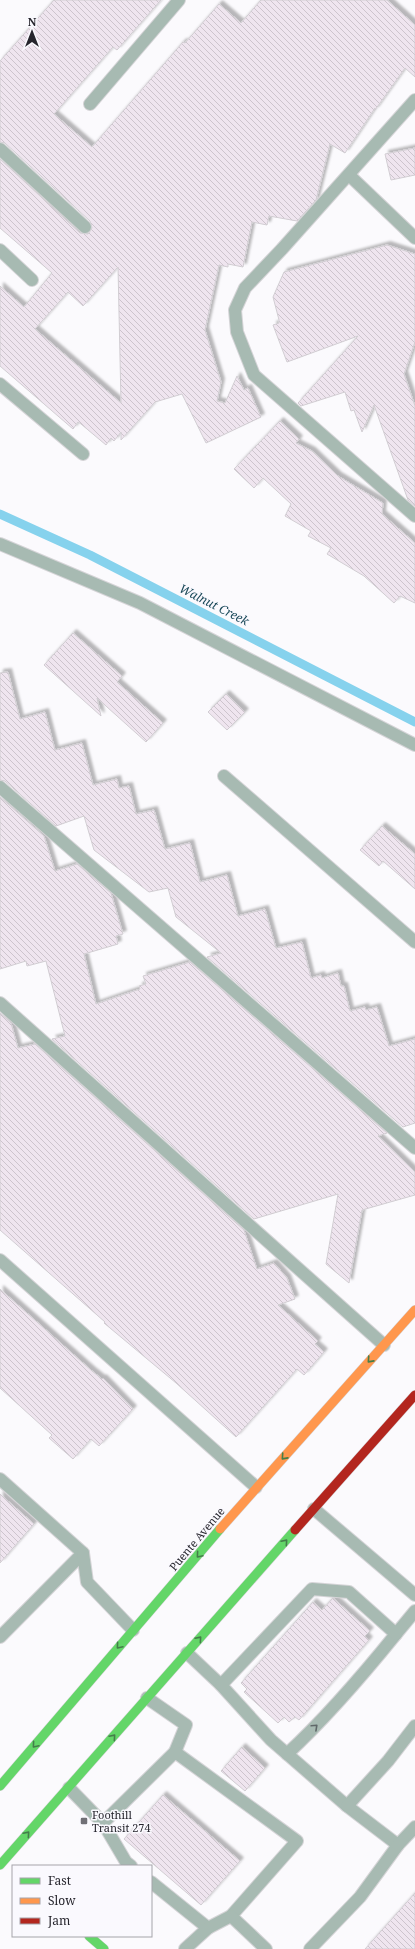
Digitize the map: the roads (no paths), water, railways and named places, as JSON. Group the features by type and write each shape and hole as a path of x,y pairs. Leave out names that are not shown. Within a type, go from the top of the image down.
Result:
{"main road":[{"name":"Puente Avenue","path":"0,1786 256,1487 415,1310"},
{"path":"2,1865 147,1698 415,1396"},
{"path":"90,1937 104,1949"}],"lane":[{"path":"90,104 179,0"},
{"path":"415,100 282,249 245,288 235,310 237,332 254,375 415,516"},
{"path":"0,149 85,227"},
{"path":"348,175 415,238"},
{"path":"0,250 32,280"},
{"path":"0,384 83,454"},
{"path":"0,544 140,603 415,745"},
{"path":"224,776 415,942"},
{"path":"0,787 415,1148"},
{"path":"0,1003 384,1345"},
{"path":"0,1260 256,1487"},
{"path":"0,1479 83,1553 87,1582 133,1630"},
{"path":"314,1509 415,1595"},
{"path":"0,1637 83,1553"},
{"path":"221,1685 312,1589 348,1592 396,1634"},
{"path":"287,1754 320,1723 345,1696 415,1611"},
{"path":"187,1653 221,1685 271,1740 346,1806 398,1845"},
{"path":"103,1824 175,1752 186,1725 147,1698"},
{"path":"346,1806 388,1761 415,1726"},
{"path":"175,1752 297,1842 231,1916 208,1928 185,1949"},
{"path":"69,1788 103,1824 126,1862 130,1865"},
{"path":"310,1949 360,1897 398,1845 415,1827"},
{"path":"152,1883 208,1928"},
{"path":"231,1916 266,1949"}],"waterway":[{"name":"Walnut Creek","path":"0,514 90,555 415,722"}],"place":[{"name":"Foothill Transit 274","path":"84,1821"}]}
